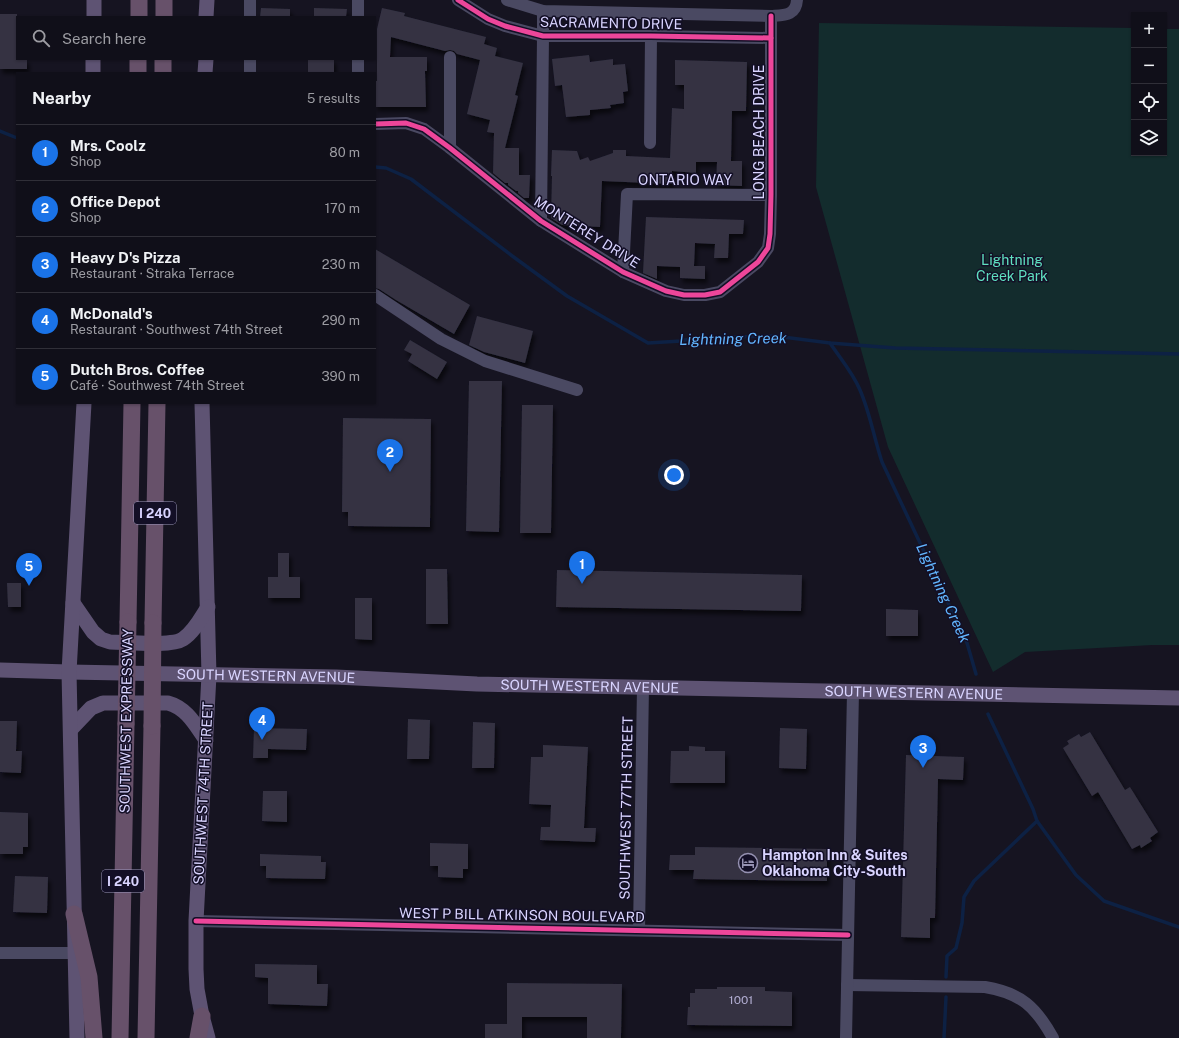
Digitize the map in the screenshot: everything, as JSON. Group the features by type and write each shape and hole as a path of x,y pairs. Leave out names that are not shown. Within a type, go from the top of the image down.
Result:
{"highway":[{"path":"139,0 139,16"},
{"path":"164,0 164,16"},
{"path":"138,60 138,72"},
{"path":"163,60 163,72"},
{"name":"SOUTHWEST EXPRESSWAY","path":"120,1038 132,404"},
{"name":"SOUTHWEST EXPRESSWAY","path":"146,1038 157,404"},
{"path":"74,914 89,977 94,1038"},
{"path":"198,1038 202,1016"}],"main road":[{"path":"94,0 94,16"},
{"path":"206,0 206,16"},
{"path":"93,60 93,72"},
{"path":"205,72 206,60"},
{"path":"77,1038 69,672 84,404"},
{"name":"SOUTHWEST 74TH STREET","path":"202,404 209,674 196,921 196,969 197,989 208,1038"},
{"path":"73,603 93,632 100,639 110,642 170,644 183,640 191,633 208,607"},
{"name":"SOUTH WESTERN AVENUE","path":"0,670 334,677 477,684 1179,698"},
{"path":"71,729 92,708 103,703 168,703 178,707 186,713 206,740"}],"street":[{"path":"250,0 250,16"},
{"path":"358,0 358,16"},
{"name":"SACRAMENTO DRIVE","path":"458,0 488,20 543,36 771,38"},
{"path":"507,0 543,11 771,16 788,14 794,10 797,0"},
{"path":"542,221 543,11"},
{"name":"LONG BEACH DRIVE","path":"768,248 770,234 771,195 771,16"},
{"path":"650,143 651,36"},
{"path":"450,57 450,148"},
{"path":"250,60 250,72"},
{"path":"358,60 358,72"},
{"name":"MONTEREY DRIVE","path":"376,124 406,123 424,129 542,221 623,272 666,291 684,295 705,295 720,292 758,262 768,248"},
{"name":"ONTARIO WAY","path":"623,272 627,194 771,195"},
{"path":"376,296 441,339 485,361 577,390"},
{"name":"SOUTHWEST 77TH STREET","path":"639,930 643,687"},
{"path":"846,1038 853,692"},
{"name":"WEST P BILL ATKINSON BOULEVARD","path":"196,921 848,934"},
{"path":"0,953 75,953"},
{"path":"847,985 985,987 999,989 1014,995 1032,1007 1040,1016 1054,1038"}],"green space":[{"name":"Lightning Creek Park","path":"819,23 1131,28 1131,156 1167,156 1167,29 1179,29 1179,645 1152,645 1025,652 993,672 888,447 816,187"}],"building":[{"path":"261,8 290,9 290,16 260,16"},
{"path":"314,8 347,9 346,16 314,16"},
{"path":"382,8 405,13 404,16 486,37 484,44 497,48 495,56 523,63 515,95 518,96 505,148 519,148 519,175 530,175 529,198 524,198 518,193 518,191 493,173 494,133 487,132 490,120 467,114 480,60 457,54 454,51 445,51 391,37 390,57 427,57 427,71 425,71 426,107 376,107 377,29"},
{"path":"0,14 17,14 16,60 27,60 27,69 0,69"},
{"path":"589,55 590,62 613,59 613,65 625,64 628,91 623,92 624,103 610,105 611,108 590,110 590,115 566,117 562,85 555,86 552,59"},
{"path":"308,60 334,60 334,72 308,72"},
{"path":"675,60 747,62 746,111 732,111 731,161 742,161 742,186 716,185 717,162 696,162 696,173 672,171 672,184 602,181 600,227 562,225 551,218 552,150 577,151 580,160 588,157 590,161 613,153 613,150 626,150 626,156 670,158 672,108 684,109 684,85 675,85"},
{"path":"646,217 744,220 743,234 729,234 728,258 714,258 715,244 695,243 694,266 705,266 705,279 680,278 680,267 657,266 657,279 643,273"},
{"path":"376,250 470,305 454,334 376,288"},
{"path":"477,316 533,331 525,363 484,352 469,345"},
{"path":"410,340 447,362 437,379 408,361 412,354 404,350"},
{"path":"469,381 502,381 499,532 466,531"},
{"path":"522,405 553,405 551,533 520,533"},
{"path":"343,418 431,419 430,527 348,526 348,512 342,512"},
{"path":"278,553 289,553 289,577 300,577 300,598 268,598 268,577 278,577"},
{"path":"426,569 447,569 448,624 426,624"},
{"path":"557,570 802,575 801,611 556,607"},
{"path":"7,583 21,583 21,607 8,607"},
{"path":"355,598 372,598 372,640 355,639"},
{"path":"886,609 918,610 918,636 886,636"},
{"path":"408,719 430,720 429,759 407,759"},
{"path":"0,721 17,721 16,751 22,751 21,773 0,772"},
{"path":"473,722 495,723 494,768 472,768"},
{"path":"254,728 307,729 306,750 268,749 268,758 253,758"},
{"path":"780,728 807,729 806,769 779,768"},
{"path":"1090,732 1125,790 1130,787 1158,832 1150,838 1152,841 1141,848 1140,845 1132,849 1098,792 1092,796 1063,748 1069,744 1067,741 1079,734 1081,737"},
{"path":"543,745 588,747 584,828 596,828 595,842 540,840 541,827 550,827 551,805 529,804 531,757 543,757"},
{"path":"689,746 705,747 705,751 725,751 725,783 670,783 671,751 689,751"},
{"path":"906,755 964,757 963,780 938,779 935,918 930,918 930,938 901,937"},
{"path":"263,791 287,791 287,822 262,821"},
{"path":"0,812 28,813 28,847 23,847 23,854 0,854"},
{"path":"430,843 468,844 468,869 463,869 463,878 438,877 438,866 430,866"},
{"name":"Hampton Inn & Suites Oklahoma City-South","path":"695,847 827,849 827,881 693,879 694,870 669,870 670,855 695,855"},
{"path":"260,854 321,856 321,862 326,862 325,879 266,878 266,866 260,866"},
{"path":"15,876 48,877 47,913 13,912"},
{"path":"255,964 317,965 317,984 328,984 327,1006 268,1004 268,978 255,977"},
{"path":"507,983 622,984 621,1038 587,1038 587,1017 522,1017 522,1038 485,1038 485,1024 507,1024"},
{"path":"717,987 765,987 765,991 792,992 792,1026 687,1025 688,1007 690,1007 690,993 695,993 695,989 717,989"}],"waterway":[{"name":"Lightning Creek","path":"0,131 16,138"},
{"name":"Lightning Creek","path":"376,167 386,168 411,179 567,296 648,343 681,341 694,338 775,336 830,343 895,348 1179,354"},
{"name":"Lightning Creek","path":"830,343 850,372 860,390 867,408 882,462 967,643 976,674"},
{"name":"Lightning Creek","path":"988,714 1033,809 1037,821 1076,875 1104,901 1179,927"},
{"path":"946,977 947,956 956,948 962,923 964,897 974,881 1037,821"},
{"path":"944,1038 946,997"}],"cycle path":[{"path":"458,0 488,19 505,26 543,36 771,38"},
{"path":"376,124 406,123 424,129 541,221 623,272 666,291 684,295 705,295 720,292 758,262 768,248 770,234 771,195 771,16"},
{"path":"196,921 848,935"}],"place":[{"name":"Office Depot","path":"390,472"},
{"name":"Mrs. Coolz","path":"582,584"},
{"name":"Dutch Bros. Coffee","path":"29,586"},
{"name":"McDonald's","path":"262,740"},
{"name":"Heavy D's Pizza","path":"923,768"},
{"name":"Hampton Inn & Suites Oklahoma City-South","path":"748,863"}]}
